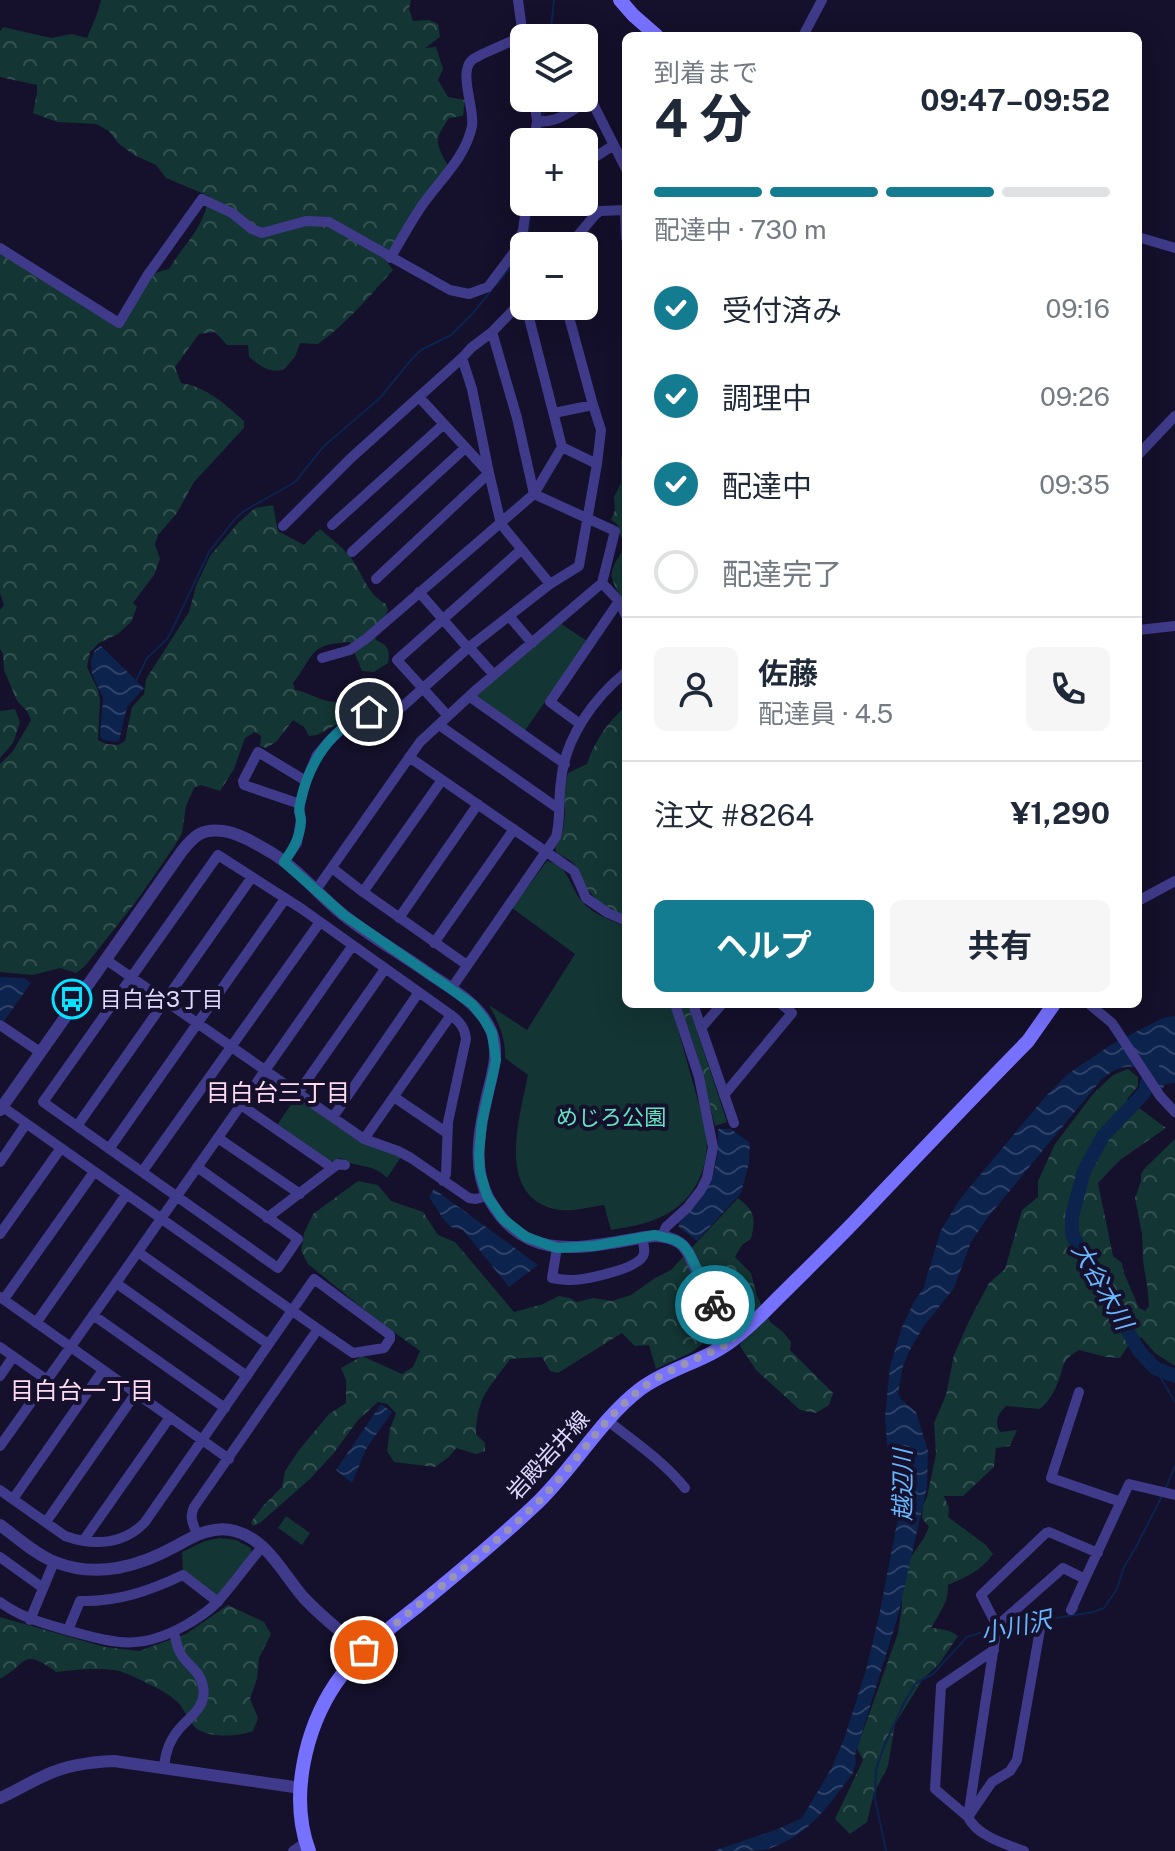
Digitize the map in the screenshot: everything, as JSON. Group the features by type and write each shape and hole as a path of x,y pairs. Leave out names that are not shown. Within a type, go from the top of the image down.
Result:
{"main road":[{"path":"620,0 652,32"},
{"name":"岩殿岩井線","path":"303,1848 301,1788 309,1741 338,1681 364,1650 535,1505 563,1477 623,1404 650,1382 734,1340 824,1252 1028,1041 1052,1008"}],"street":[{"path":"518,0 521,24"},
{"path":"805,32 822,0"},
{"path":"390,258 419,210 466,145 472,124 467,68 472,60 510,45"},
{"path":"536,112 536,128"},
{"path":"537,121 557,120 569,112"},
{"path":"598,112 622,161"},
{"path":"598,155 614,145"},
{"path":"0,248 119,323 147,276 202,199 232,213 262,233 306,221 329,222 450,290 469,294 488,287 515,251 525,216"},
{"path":"581,232 600,211 622,210"},
{"path":"1142,238 1175,248"},
{"path":"283,526 351,458 510,313"},
{"path":"322,658 350,650 367,638 534,494 562,447 530,320"},
{"path":"284,862 297,843 300,804 317,755 343,728 369,712 402,707 468,648 550,584 579,566 601,430 570,320"},
{"path":"492,332 517,418 534,494"},
{"path":"462,358 472,389 501,524 550,584"},
{"path":"419,397 489,473"},
{"path":"554,413 593,405"},
{"path":"1142,451 1175,416"},
{"path":"332,525 444,424"},
{"path":"562,447 597,464"},
{"path":"352,552 465,448"},
{"path":"376,579 489,473"},
{"path":"316,890 420,742 602,583 615,531 534,494"},
{"path":"448,716 397,660 521,550"},
{"path":"602,583 622,607"},
{"path":"419,592 494,675"},
{"path":"580,724 550,702 619,601"},
{"path":"509,616 532,643"},
{"path":"1142,630 1175,626"},
{"path":"451,989 556,837 561,777 580,724 598,699 622,676"},
{"path":"470,697 565,764"},
{"path":"439,725 559,809"},
{"path":"300,804 244,785 243,781 258,752 306,781"},
{"path":"409,757 574,871 586,898 622,919"},
{"path":"363,892 442,780"},
{"path":"399,918 478,804"},
{"path":"434,943 514,829"},
{"path":"0,1490 65,1536 83,1541 118,1541 137,1531 203,1440 268,1344 292,1311 314,1279 390,1335 390,1339 384,1348 353,1353 292,1311 126,1195 61,1148 1,1107 182,851 194,836 211,831 233,834 273,853 344,915 472,1004 484,1019 492,1033 496,1060 485,1106 480,1172 487,1196 503,1219 526,1237 557,1248 594,1246 655,1235 679,1242 701,1275 734,1340"},
{"path":"197,1167 298,1239 278,1268 43,1102 218,855 353,945 451,1015 466,1031 447,1133 446,1174 443,1181"},
{"path":"332,868 467,965"},
{"path":"77,1126 252,877"},
{"path":"1142,899 1175,881"},
{"path":"109,1149 285,899"},
{"path":"142,1172 320,922"},
{"path":"0,1446 353,945"},
{"path":"105,959 364,1139 398,1151 469,1198 487,1196"},
{"path":"298,1093 385,969"},
{"path":"333,1117 419,992"},
{"path":"662,1236 666,1227 701,1190 707,1178 713,1147 699,1077 676,1008"},
{"path":"694,1008 734,1123"},
{"path":"701,1028 718,1008"},
{"path":"724,1095 792,1013 786,1008"},
{"path":"1094,1008 1120,1033 1160,1096 1175,1112"},
{"path":"364,1139 451,1015"},
{"path":"0,1025 40,1052"},
{"path":"394,1097 447,1133"},
{"path":"241,1105 331,1167"},
{"path":"0,1162 26,1124"},
{"path":"218,1138 300,1194"},
{"path":"0,1234 61,1148"},
{"path":"267,1218 331,1167 345,1165"},
{"path":"94,1172 2,1298 229,1459"},
{"path":"36,1323 126,1195"},
{"path":"557,1248 552,1278 593,1278 637,1263 644,1256 642,1237"},
{"path":"138,1252 268,1344"},
{"path":"116,1283 247,1376"},
{"path":"93,1315 225,1408"},
{"path":"197,1534 191,1513 318,1329"},
{"path":"0,1347 47,1380"},
{"path":"0,1376 13,1357"},
{"path":"13,1499 103,1370"},
{"path":"1079,1392 1051,1478 1121,1502"},
{"path":"46,1522 136,1393"},
{"path":"83,1541 170,1417"},
{"path":"608,1421 652,1455 685,1488"},
{"path":"1073,1607 1071,1610 1129,1484 1175,1495"},
{"path":"0,1525 54,1562 76,1569 102,1571 140,1563 197,1534 233,1530 263,1546 302,1596 364,1650"},
{"path":"968,1817 997,1626 981,1595 1046,1533 1098,1553"},
{"path":"0,1602 30,1620 102,1640 146,1642 198,1619 218,1602 263,1546"},
{"path":"0,1557 43,1588"},
{"path":"30,1620 54,1562"},
{"path":"997,1626 1063,1568 1085,1579"},
{"path":"68,1630 80,1601 102,1602 127,1597 183,1575 218,1602"},
{"path":"968,1817 992,1782 1010,1771 1017,1760 1041,1624"},
{"path":"164,1768 165,1755 172,1739 198,1711 204,1693 203,1681 182,1655 174,1632"},
{"path":"994,1650 941,1686 935,1789 974,1826 1024,1851"},
{"path":"0,1798 49,1773 84,1763 114,1761 301,1788"}],"green space":[{"path":"101,0 411,0 409,9 413,21 429,20 438,24 440,37 425,48 436,47 443,69 438,80 448,97 465,100 463,116 449,118 439,137 439,146 448,166 386,261 393,270 339,327 318,344 300,343 295,357 283,370 264,368 249,357 248,345 227,345 215,332 199,334 175,367 181,383 215,397 244,421 244,428 194,482 177,513 158,535 155,544 160,559 154,575 133,603 137,607 131,622 90,652 87,667 100,701 98,740 118,745 125,741 132,707 144,694 146,679 189,612 196,586 210,556 255,508 273,505 278,531 304,545 320,529 347,553 371,591 386,604 388,610 385,617 373,630 376,640 388,649 388,663 374,672 362,671 350,642 326,645 314,652 293,683 295,690 338,702 345,713 343,721 309,736 304,727 293,720 276,742 266,748 260,746 261,736 255,732 245,738 234,769 220,791 201,785 194,788 186,806 182,833 174,847 85,966 76,973 60,968 33,975 0,972 0,764 13,751 31,720 17,701 4,670 0,649 0,610 4,605 0,593 0,252 117,327 155,273 169,269 193,235 203,218 209,196 166,178 156,165 134,155 118,143 109,131 96,124 57,122 33,113 37,85 0,77 0,31 3,27 51,38 72,34 87,38"},
{"path":"621,458 622,538 618,525 611,520 615,510 614,497 621,483"},
{"path":"622,552 622,598 613,580 615,563"},
{"path":"560,623 587,641 524,732 475,695"},
{"path":"15,709 20,722 13,743 0,758 0,711"},
{"path":"622,710 622,916 597,900 587,889 578,868 557,853 555,848 563,831 564,791 568,773 587,764 602,732"},
{"name":"めじろ公園","path":"547,861 554,863 564,871 580,899 589,908 622,925 622,1008 672,1008 707,1139 704,1165 694,1189 676,1208 659,1218 611,1230 604,1205 573,1210 554,1209 536,1201 524,1188 516,1152 528,1075 505,1058 503,1037 489,1005 527,1030 575,954 512,908"},
{"path":"681,1008 689,1008 727,1122 715,1126 697,1054"},
{"path":"1128,1069 1138,1077 1138,1086 1127,1099 1166,1128 1120,1160 1098,1183 1113,1256 1122,1263 1139,1308 1145,1311 1149,1306 1135,1198 1144,1169 1175,1139 1175,1366 1155,1353 1141,1337 1128,1346 1120,1358 1079,1350 1066,1360 1055,1390 1040,1409 1006,1406 1001,1412 997,1421 1000,1432 1017,1430 1010,1446 996,1448 994,1467 963,1496 944,1496 949,1508 948,1517 986,1545 993,1554 978,1569 948,1585 945,1602 931,1628 958,1636 939,1664 923,1679 895,1724 888,1766 874,1793 867,1822 850,1834 835,1819 863,1760 857,1748 898,1633 901,1591 908,1561 929,1527 922,1518 936,1454 934,1423 946,1395 954,1355 989,1283 1005,1269 1022,1210 1038,1197 1038,1181 1055,1144 1093,1094 1113,1075"},
{"path":"296,1097 401,1157 387,1178 376,1170 340,1158 329,1161 277,1125"},
{"path":"358,1181 378,1185 391,1201 423,1212 438,1235 455,1242 514,1312 559,1296 577,1302 593,1298 612,1301 631,1295 671,1270 738,1198 751,1211 753,1226 751,1239 742,1245 735,1257 751,1273 757,1296 770,1322 791,1342 790,1350 833,1393 829,1405 816,1413 800,1410 756,1370 740,1346 741,1330 734,1319 692,1352 656,1369 649,1345 635,1346 622,1333 558,1373 550,1371 542,1357 510,1359 486,1393 479,1410 476,1434 485,1443 485,1451 476,1454 456,1448 435,1467 394,1462 387,1451 396,1413 387,1404 378,1402 358,1420 310,1479 253,1526 251,1522 282,1487 285,1471 299,1450 329,1414 346,1403 346,1380 341,1368 362,1356 402,1374 413,1367 420,1351 308,1264 301,1251 304,1233 313,1214"},
{"path":"286,1516 310,1533 302,1545 278,1528"},
{"path":"220,1538 236,1540 251,1548 252,1553 216,1595 183,1572 182,1552"},
{"path":"228,1605 264,1622 271,1634 259,1658 257,1679 250,1699 258,1718 253,1731 239,1735 213,1735 198,1730 174,1699 119,1671 56,1672 31,1659 0,1679 0,1617 105,1647 139,1651 186,1634"}],"water":[{"path":"101,646 144,688 127,707 119,741 116,742 103,740 100,736 103,698 92,674 91,660 95,650"},
{"path":"0,977 24,978 31,983 4,1021 0,1019"},
{"name":"越辺川","path":"1175,1016 1175,1083 1165,1084 1161,1092 1148,1067 1118,1069 1101,1080 988,1217 971,1242 954,1288 924,1326 903,1366 898,1394 916,1412 928,1451 927,1487 898,1616 855,1755 853,1773 815,1820 793,1838 764,1850 713,1851 802,1818 831,1769 844,1739 866,1670 903,1500 900,1461 887,1446 885,1417 890,1366 902,1327 923,1289 941,1230 960,1199 1044,1098 1068,1074 1112,1044 1163,1018"},
{"path":"718,1129 731,1129 750,1143 749,1163 741,1193 697,1241 679,1227 679,1221 698,1202 710,1181 717,1156"},
{"path":"434,1189 538,1265 509,1287 463,1230 451,1227 444,1220 429,1197"},
{"path":"381,1404 392,1412 366,1449 352,1483 336,1470"}],"waterway":[{"path":"551,24 554,0"},
{"path":"543,117 544,112"},
{"path":"528,232 530,216"},
{"path":"495,286 510,268"},
{"path":"136,681 147,658 167,639 209,552 235,519 295,482 324,446 380,398 421,350 451,335 491,291"},
{"name":"大谷木川","path":"1152,1067 1144,1093 1103,1136 1084,1171 1072,1216 1072,1234 1095,1279 1139,1351 1155,1368 1175,1376"},
{"name":"小川沢","path":"1155,1368 1175,1402"},
{"name":"小川沢","path":"1165,1490 1175,1466"},
{"name":"小川沢","path":"1043,1620 1104,1608 1117,1589 1124,1567 1162,1496"},
{"name":"小川沢","path":"1003,1627 1036,1621"},
{"name":"小川沢","path":"886,1851 875,1799 876,1769 904,1703 916,1683 933,1674 967,1637 993,1629"}],"way so far":[{"path":"364,1650 535,1505 563,1477 623,1404 639,1390 734,1340 715,1305"}],"place":[{"name":"目白台3丁目","path":"72,999"}],"district":[{"name":"目白台三丁目","path":"278,1093"},
{"name":"目白台一丁目","path":"82,1391"}],"route":[{"path":"369,712 343,728 317,755 300,804 297,843 284,862 344,915 472,1004 484,1019 492,1033 496,1060 482,1122 480,1172 487,1196 503,1219 526,1237 557,1248 594,1246 655,1235 675,1240 689,1253 715,1305"}]}
